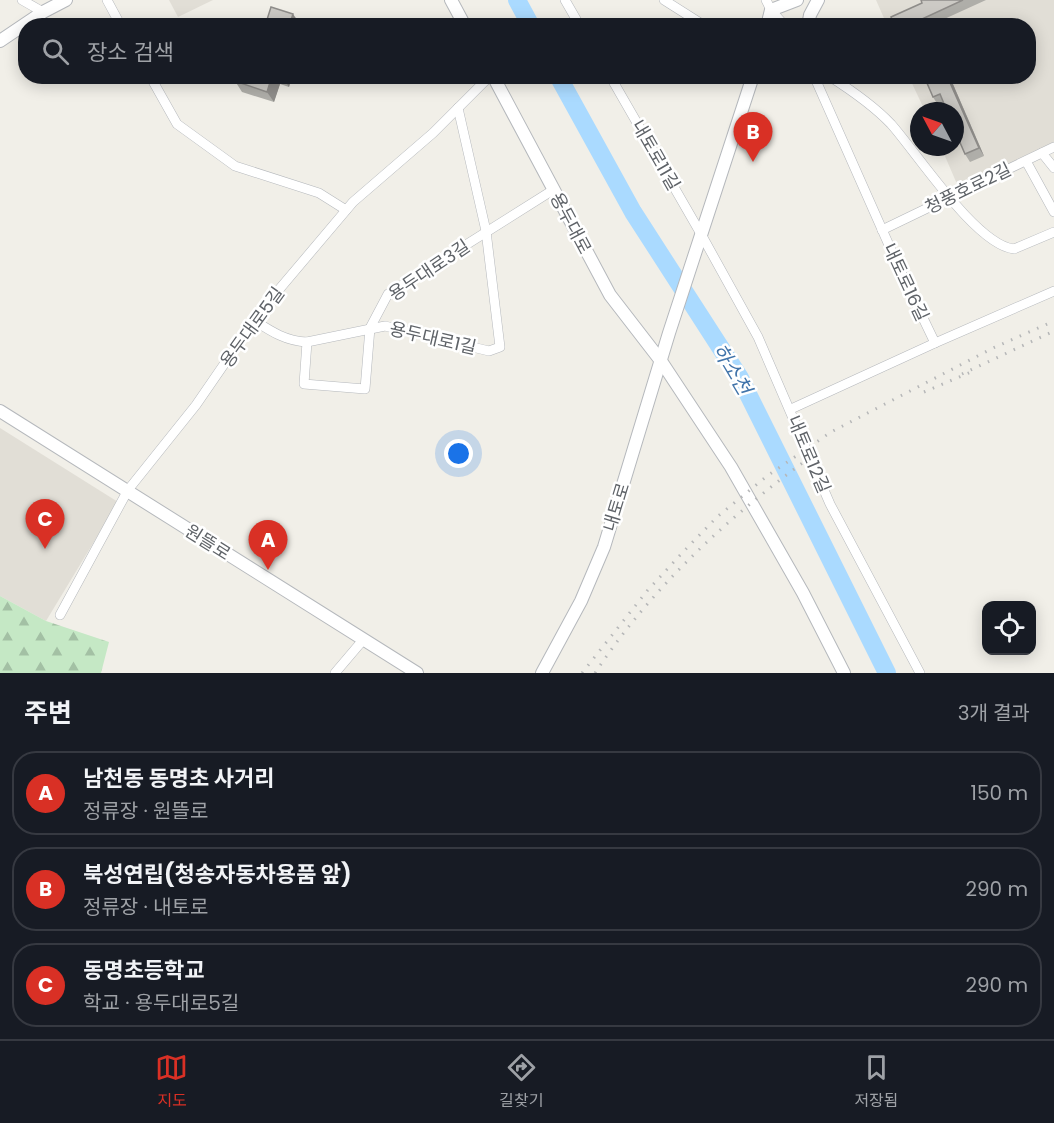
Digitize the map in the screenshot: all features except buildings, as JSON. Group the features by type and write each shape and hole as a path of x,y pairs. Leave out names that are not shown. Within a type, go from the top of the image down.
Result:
{"street":[{"path":"22,0 43,12"},
{"path":"34,18 66,0"},
{"path":"107,0 117,18"},
{"path":"451,0 461,18"},
{"path":"565,0 575,18"},
{"path":"664,0 692,18"},
{"path":"770,3 798,0"},
{"path":"809,18 818,0"},
{"path":"768,18 770,3"},
{"path":"770,3 780,18"},
{"path":"0,41 18,29"},
{"path":"154,84 177,124 225,160 235,166 319,193 346,210"},
{"name":"용두대로5길","path":"60,615 128,490 196,405 260,312 353,202 433,133 484,84"},
{"name":"용두대로","path":"496,84 610,295 661,361 732,467 803,593 844,673"},
{"name":"내토로11길","path":"614,84 700,238"},
{"path":"700,238 750,84"},
{"name":"내토로16길","path":"791,409 935,343 818,84"},
{"path":"841,84 890,123 949,197 978,227 1008,249 1024,247 1054,232"},
{"name":"용두대로3길","path":"458,108 486,231"},
{"name":"청풍호로2길","path":"882,230 1054,147"},
{"path":"1042,153 1054,168"},
{"path":"1026,161 1054,212"},
{"name":"용두대로3길","path":"308,342 304,384 364,389 370,328 388,294 554,190"},
{"name":"용두대로1길","path":"255,321 281,337 295,341 308,342 385,326 489,351 500,347 486,231"},
{"name":"내토로","path":"542,673 592,577 604,547 700,238"},
{"name":"내토로12길","path":"700,238 758,337 830,504 920,673"},
{"path":"935,343 1054,291"},
{"name":"원뜰로","path":"0,411 417,673"},
{"path":"335,673 363,640"}],"shaded area":[{"path":"169,0 213,0 178,17"},
{"path":"876,0 1054,0 1054,144 960,191 945,156 964,156 964,102 921,102 912,84 1036,84 1036,18 884,18"},
{"path":"0,428 118,502 46,621 0,596"}],"green space":[{"path":"0,596 46,621 109,642 101,673 0,673"}],"waterway":[{"name":"하소천","path":"517,0 527,18"},
{"name":"하소천","path":"562,84 633,212 740,378 887,673"}],"railway":[{"path":"582,673 647,591 683,552 717,517 767,476 831,432 993,348 1054,321"},
{"path":"962,374 1054,331"},
{"path":"924,392 971,372"},
{"path":"595,673 617,641 667,582 722,528 812,456"}],"place":[{"name":"북성연립(청송자동차용품 앞)","path":"753,162"},
{"name":"동명초등학교","path":"45,549"},
{"name":"남천동 동명초 사거리","path":"268,570"}]}
